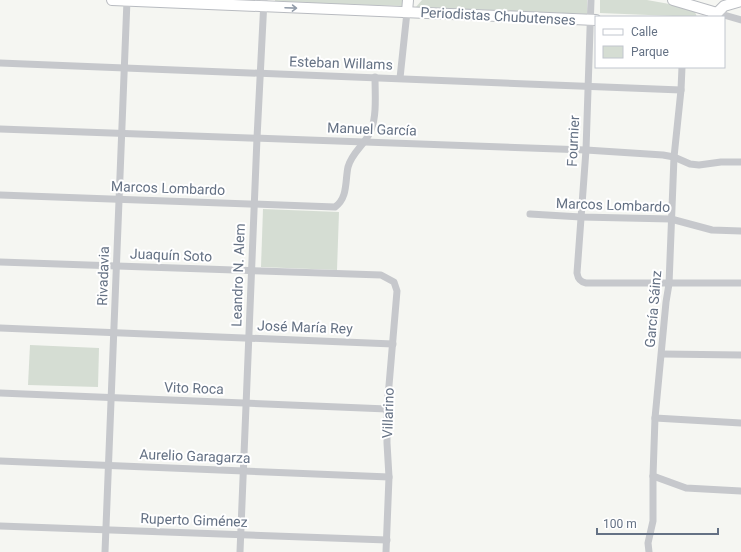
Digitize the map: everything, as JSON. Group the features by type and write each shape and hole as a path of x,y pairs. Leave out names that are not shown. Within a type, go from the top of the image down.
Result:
{"street":[{"name":"Periodistas Chubutenses","path":"112,0 264,3 407,12 593,20"},
{"name":"Rivadavia","path":"105,552 122,133 123,67 127,0"},
{"path":"400,78 408,0"},
{"name":"Fournier","path":"591,0 593,20 588,86 586,150 577,273 578,278 582,282 669,284"},
{"path":"680,1 715,15 724,6 741,1"},
{"name":"Leandro N. Alem","path":"240,552 248,338 264,3"},
{"path":"725,17 741,20"},
{"name":"Esteban Willams","path":"0,63 681,90"},
{"name":"García Sáinz","path":"648,552 648,543 653,521 655,418 669,284 674,157 682,68"},
{"path":"365,142 374,121 376,77"},
{"name":"Manuel García","path":"0,129 586,150 663,154 690,164 700,165 721,162 741,162"},
{"name":"Marcos Lombardo","path":"0,195 335,207 340,204 344,196 348,167 351,159 365,142"},
{"name":"Marcos Lombardo","path":"530,214 671,219 702,229 741,231"},
{"name":"Juaquín Soto","path":"0,262 381,275 388,278"},
{"name":"Villarino","path":"386,552 390,477 387,443 388,409 396,291 394,282 388,278"},
{"path":"669,284 741,283"},
{"name":"José María Rey","path":"0,328 392,344"},
{"path":"662,354 741,355"},
{"name":"Vito Roca","path":"0,393 388,409"},
{"path":"655,418 741,423"},
{"name":"Aurelio Garagarza","path":"0,461 390,477"},
{"path":"653,476 686,488 741,491"},
{"name":"Ruperto Giménez","path":"0,526 387,540"}],"green space":[{"path":"275,0 404,0 404,6 275,2"},
{"path":"422,0 587,0 587,14 416,7"},
{"path":"600,0 647,0 675,5 695,12 697,16 673,16 600,13"},
{"path":"263,209 339,212 337,270 261,267"},
{"path":"30,345 99,348 98,387 28,385"}]}
